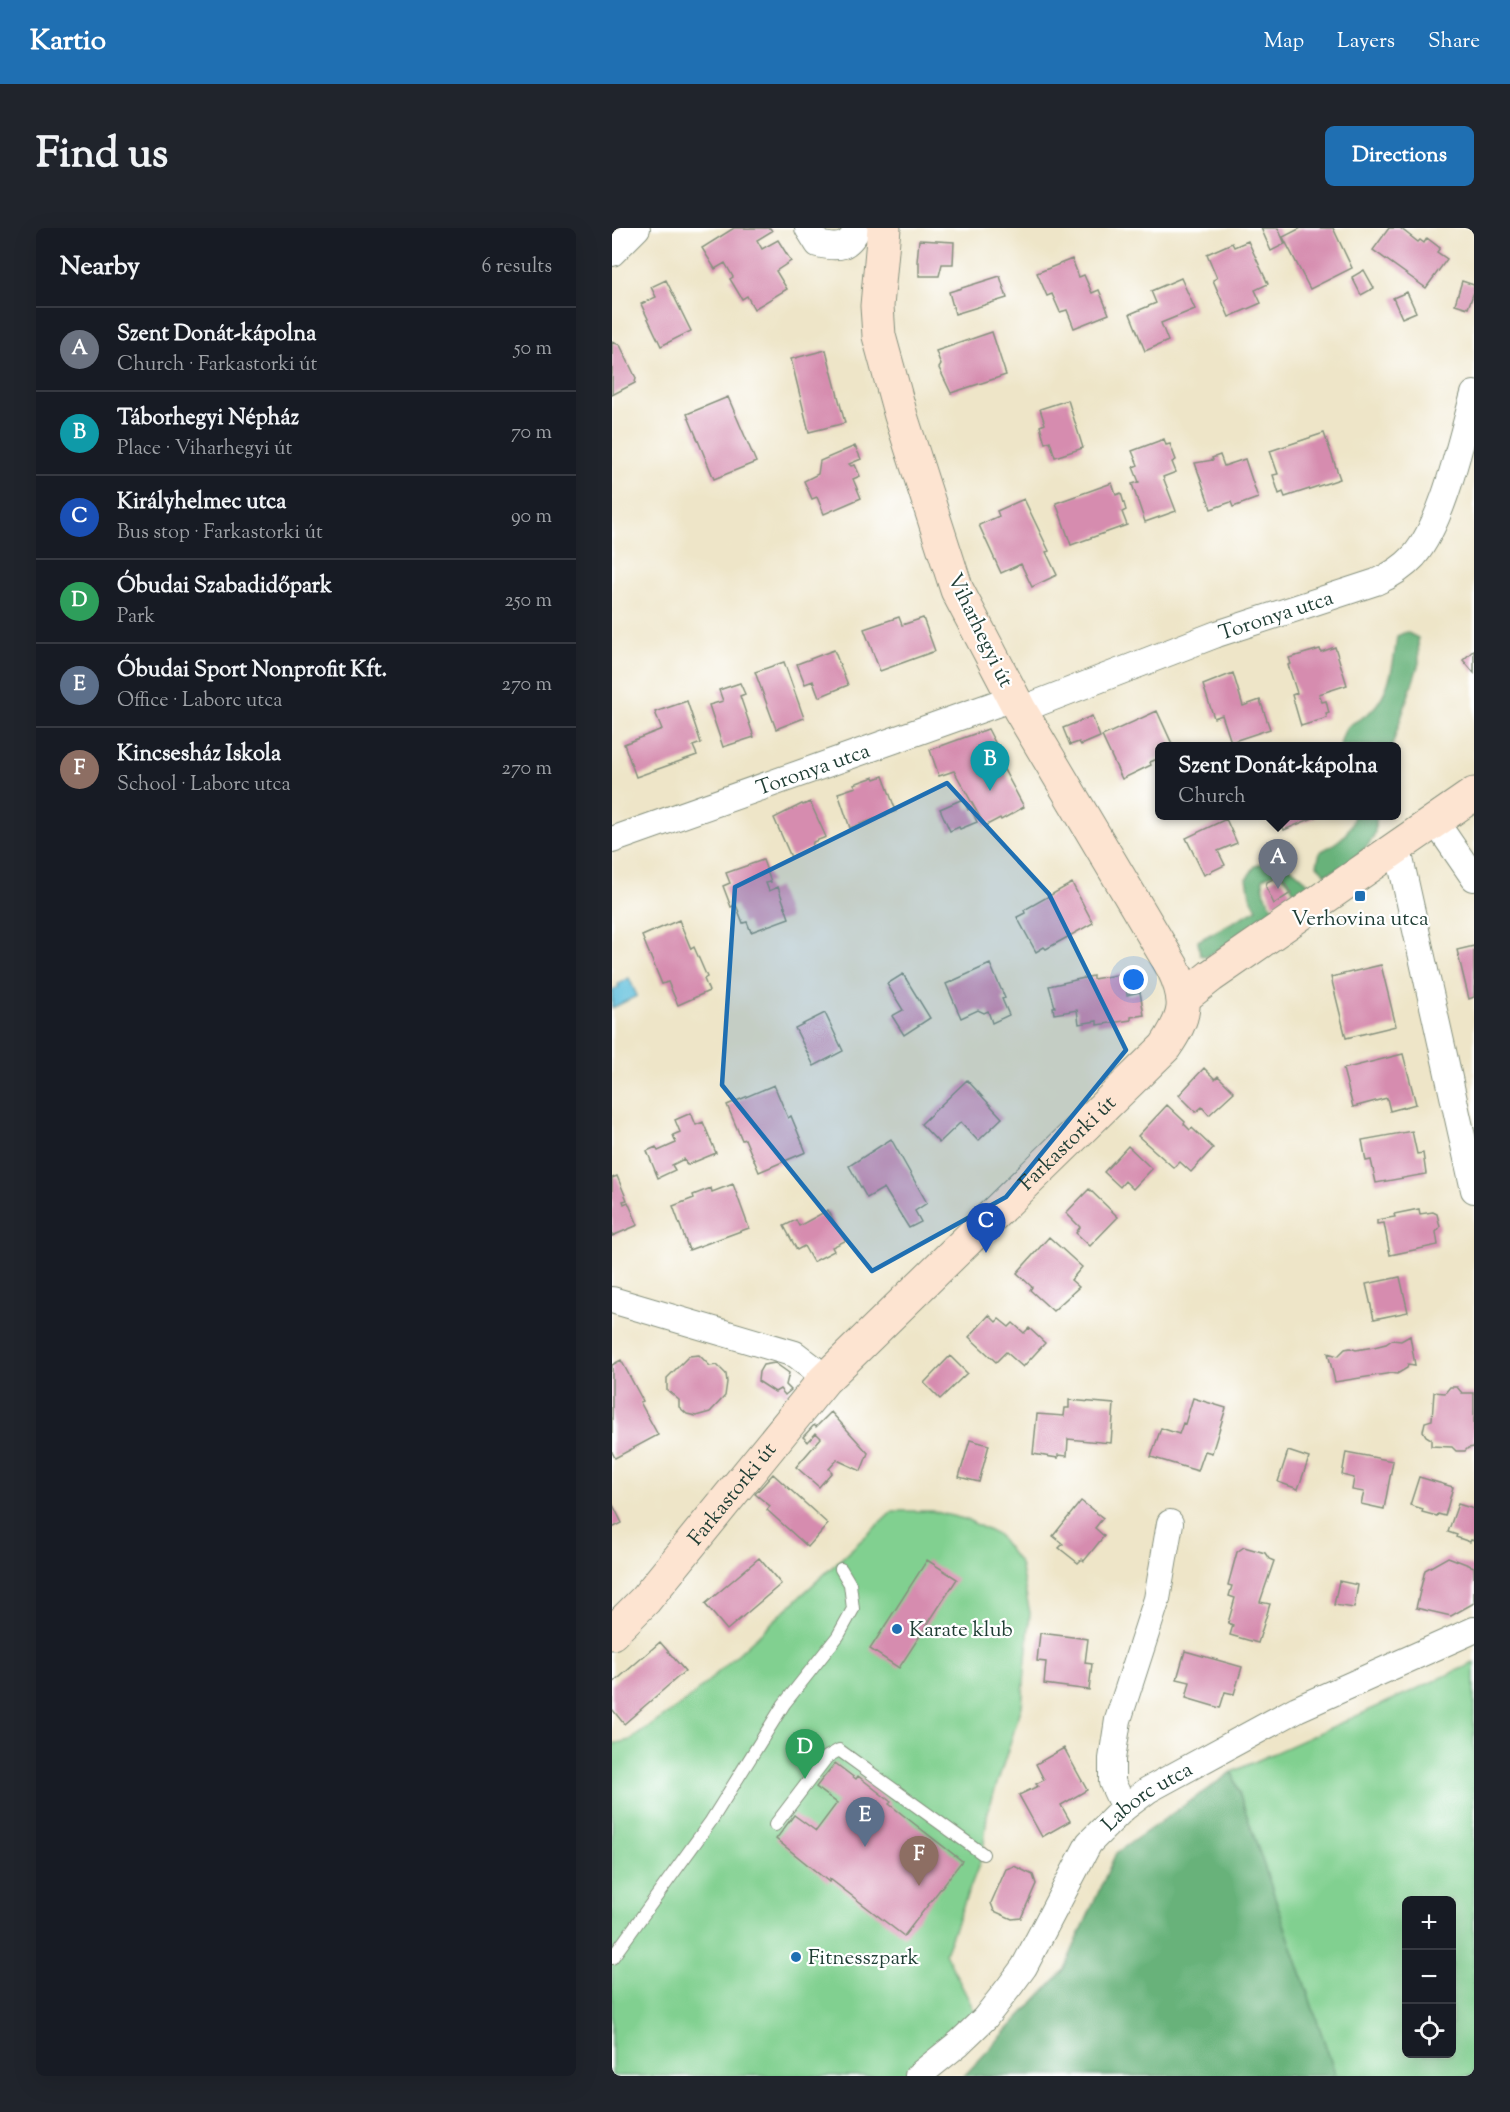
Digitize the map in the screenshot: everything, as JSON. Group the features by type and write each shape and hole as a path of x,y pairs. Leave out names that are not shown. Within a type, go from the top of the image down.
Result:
{"street":[{"path":"612,253 638,228"},
{"path":"808,228 818,244 832,247 844,246 853,239 858,228"},
{"name":"Viharhegyi út","path":"884,228 877,306 879,336 901,416 957,590 1017,704 1173,968 1180,983 1183,998"},
{"name":"Toronya utca","path":"612,840 1376,582 1396,571 1414,555 1429,530 1445,495 1474,394"},
{"path":"1183,998 1397,845 1474,794"},
{"path":"1434,820 1474,878"},
{"path":"1397,845 1474,1190"},
{"name":"Farkastorki út","path":"612,1633 645,1600 824,1380 1165,1047 1179,1027 1183,1012 1183,998"},
{"path":"612,1300 795,1354 824,1380"},
{"path":"1124,1808 1112,1782 1112,1758 1118,1720 1156,1599 1170,1523"},
{"name":"Laborc utca","path":"918,2076 959,2043 985,2018 1010,1986 1024,1967 1089,1843 1124,1808 1148,1790 1297,1709 1474,1630"}],"lane":[{"path":"612,1958 711,1821 784,1704 838,1636 853,1609 850,1584 841,1569"},
{"path":"775,1825 827,1757 839,1750 983,1854"}],"highlighted area":[{"path":"947,783 1049,894 1126,1050 1006,1197 872,1271 722,1085 735,887"}],"green space":[{"path":"1406,632 1418,638 1419,663 1393,742 1341,742 1348,727 1372,710 1384,694 1395,655 1397,636"},
{"path":"1353,820 1376,820 1371,841 1354,859 1326,874 1317,865 1320,852 1342,838"},
{"path":"1269,860 1287,866 1306,881 1311,886 1307,897 1297,898 1288,882 1280,875 1275,874 1263,878 1266,896 1278,912 1206,957 1200,955 1198,941 1257,909 1250,896 1247,878 1255,866"},
{"path":"893,1511 932,1511 968,1520 999,1536 1020,1564 1030,1613 1022,1706 987,1815 983,1854 945,1953 976,2014 905,2076 612,2076 612,1744 630,1740 689,1699"},
{"path":"1474,1663 1474,2076 1336,2076 1232,1772"},
{"path":"1232,1772 1336,2076 964,2076 1063,1971 1116,1853"}],"water":[{"path":"629,978 637,996 612,1008 612,990"}],"building":[{"path":"734,228 770,228 772,231 757,240 762,249 778,240 791,261 776,271 787,289 754,309 747,296 742,299 730,279 733,277 725,263 715,269 702,248"},
{"path":"1261,228 1278,228 1285,244 1271,251"},
{"path":"1301,228 1333,228 1352,268 1310,289 1283,237"},
{"path":"1389,228 1400,228 1418,242 1420,240 1424,243 1427,238 1440,248 1437,252 1447,259 1426,288 1373,250"},
{"path":"919,240 954,242 953,264 942,264 939,276 919,276 919,262 917,262"},
{"path":"1248,241 1268,284 1255,290 1261,303 1229,317 1213,280 1217,278 1207,254 1232,243 1234,247"},
{"path":"1072,259 1079,277 1084,275 1092,293 1099,290 1109,314 1074,328 1067,310 1060,312 1052,294 1047,296 1037,273"},
{"path":"1364,270 1374,288 1361,295 1352,277"},
{"path":"1000,276 1007,298 955,314 949,292"},
{"path":"1181,278 1195,309 1161,323 1168,341 1145,351 1130,314 1156,303 1151,291"},
{"path":"666,280 691,331 661,346 641,304 656,297 651,287"},
{"path":"1462,281 1474,285 1468,308 1455,304"},
{"path":"1407,292 1416,312 1402,318 1393,298"},
{"path":"992,332 1006,375 951,393 939,368 941,365 936,351"},
{"path":"612,342 620,345 636,378 635,383 612,395"},
{"path":"826,350 845,423 809,432 791,359"},
{"path":"728,397 756,462 714,479 687,414"},
{"path":"1068,400 1083,448 1055,457 1050,441 1045,443 1040,426 1045,424 1040,409"},
{"path":"1324,433 1340,479 1285,497 1283,492 1279,494 1273,475 1278,474 1270,451"},
{"path":"1164,439 1166,445 1170,444 1176,460 1172,462 1176,472 1163,477 1176,511 1145,522 1132,484 1139,482 1133,467 1138,465 1132,451"},
{"path":"855,446 861,459 849,464 855,465 860,476 853,479 861,498 824,514 817,497 812,499 804,481 818,474 820,461"},
{"path":"1220,455 1224,466 1245,459 1258,498 1233,507 1231,502 1211,509 1195,463 1213,460 1212,458"},
{"path":"1112,483 1116,495 1121,493 1126,510 1122,512 1127,525 1071,545 1056,503"},
{"path":"1024,499 1049,551 1046,552 1057,575 1032,587 1021,564 1001,573 979,525 999,516 997,511"},
{"path":"899,617 902,625 923,618 935,651 880,671 864,629"},
{"path":"1335,647 1347,685 1319,694 1322,702 1326,701 1329,713 1326,714 1327,718 1301,726 1292,695 1297,693 1288,665 1291,664 1289,658"},
{"path":"834,650 848,685 819,697 813,681 805,684 797,664"},
{"path":"1474,650 1474,673 1463,660"},
{"path":"784,662 804,718 776,729 755,672"},
{"path":"1233,673 1243,706 1260,700 1270,729 1231,742 1222,715 1214,718 1203,685"},
{"path":"740,683 745,694 740,696 754,737 723,747 709,705 723,701 719,690"},
{"path":"687,701 701,743 693,746 697,755 636,777 624,744 662,729 655,712"},
{"path":"1157,711 1171,742 1155,742 1155,760 1150,762 1151,765 1122,779 1102,736"},
{"path":"1092,716 1100,737 1081,745 1079,742 1070,745 1063,728"},
{"path":"988,729 1000,752 991,758 997,769 1002,766 1024,807 985,826 954,771 939,776 930,750"},
{"path":"883,776 896,811 850,828 838,793 856,787 854,784"},
{"path":"963,799 968,810 971,808 977,822 950,831 940,809"},
{"path":"810,802 826,837 813,842 812,848 791,857 774,818"},
{"path":"1226,820 1237,843 1218,851 1225,865 1204,875 1186,838"},
{"path":"1280,820 1308,820 1284,830"},
{"path":"763,860 771,882 766,883 769,891 778,887 789,918 751,932 747,922 743,923 736,905 731,907 723,886 730,883 726,873"},
{"path":"1276,877 1284,882 1291,893 1274,904 1266,887 1267,882"},
{"path":"1072,883 1093,923 1046,949 1044,947 1036,952 1017,917 1025,913 1024,910"},
{"path":"679,920 691,949 694,947 707,977 704,979 709,991 678,1005 668,982 662,984 642,936"},
{"path":"1474,946 1474,997 1469,999 1457,950"},
{"path":"990,964 1005,998 1002,999 1009,1015 992,1023 988,1011 984,1013 978,1010 961,1018 946,984"},
{"path":"1381,965 1396,1026 1346,1038 1331,977"},
{"path":"903,974 930,1018 904,1035 892,1016 903,1010 887,984"},
{"path":"1122,974 1127,995 1140,992 1144,1015 1131,1017 1131,1020 1097,1025 1097,1021 1079,1024 1077,1010 1054,1014 1053,1007 1055,1007 1049,986 1093,976 1093,979"},
{"path":"825,1013 843,1051 814,1066 795,1028"},
{"path":"1403,1054 1416,1104 1390,1111 1387,1098 1353,1107 1343,1069"},
{"path":"1204,1068 1215,1079 1218,1076 1234,1092 1209,1115 1202,1107 1196,1112 1179,1095"},
{"path":"967,1080 1002,1118 978,1141 961,1122 939,1143 921,1124"},
{"path":"774,1085 788,1118 791,1116 806,1152 759,1172 727,1105"},
{"path":"1167,1105 1190,1130 1192,1128 1213,1148 1191,1172 1180,1162 1174,1168 1138,1136"},
{"path":"691,1113 696,1125 703,1122 716,1153 687,1165 684,1159 672,1165 675,1170 658,1178 647,1151 656,1147 658,1151 676,1143 673,1135 680,1132 675,1120"},
{"path":"1412,1131 1417,1154 1423,1153 1426,1174 1376,1183 1371,1160 1366,1161 1362,1140"},
{"path":"891,1139 927,1203 915,1211 921,1222 909,1228 884,1188 867,1198 849,1166"},
{"path":"1128,1146 1152,1169 1133,1189 1125,1181 1120,1187 1104,1172"},
{"path":"617,1176 627,1200 623,1201 624,1204 628,1202 638,1225 612,1236 612,1178"},
{"path":"733,1184 749,1228 689,1250 673,1206 711,1188 712,1192"},
{"path":"1089,1189 1118,1217 1090,1246 1076,1233 1080,1227 1066,1213"},
{"path":"1419,1209 1420,1214 1433,1212 1437,1214 1440,1227 1436,1232 1438,1245 1390,1255 1384,1223 1377,1224 1377,1220"},
{"path":"828,1210 845,1241 832,1247 834,1251 813,1262 804,1246 797,1250 784,1226 796,1220 799,1226"},
{"path":"1049,1237 1082,1267 1071,1280 1079,1287 1053,1311 1030,1290 1032,1287 1017,1273"},
{"path":"1400,1277 1408,1312 1374,1319 1366,1284"},
{"path":"989,1315 996,1322 999,1319 1009,1327 1013,1323 1024,1333 1029,1328 1045,1343 1023,1367 1006,1352 996,1362 969,1337"},
{"path":"1410,1336 1415,1365 1408,1364 1407,1368 1397,1374 1335,1382 1328,1353 1338,1356 1345,1349 1374,1347 1392,1340 1401,1341"},
{"path":"699,1355 710,1366 717,1365 726,1374 727,1382 725,1396 710,1412 696,1416 687,1414 679,1407 679,1400 667,1390 667,1378 689,1356"},
{"path":"950,1356 967,1373 940,1399 924,1383"},
{"path":"621,1360 658,1435 615,1458 612,1452 612,1365"},
{"path":"775,1363 789,1373 786,1385 791,1390 785,1395 780,1389 775,1392 758,1381 763,1365"},
{"path":"1450,1387 1457,1387 1462,1393 1474,1393 1474,1447 1465,1451 1456,1451 1452,1447 1431,1446 1431,1439 1423,1431 1425,1422 1432,1420 1434,1392 1445,1393"},
{"path":"1193,1398 1226,1408 1212,1453 1205,1451 1198,1471 1151,1457 1161,1428 1179,1434 1183,1423 1185,1424"},
{"path":"1069,1400 1114,1404 1111,1443 1068,1439 1067,1456 1058,1455 1058,1458 1033,1454 1037,1414 1064,1416 1065,1408 1069,1408"},
{"path":"831,1412 868,1453 861,1471 837,1460 829,1469 832,1472 819,1487 796,1467 821,1438 816,1433 808,1442 803,1437"},
{"path":"970,1440 989,1445 979,1482 959,1477"},
{"path":"1288,1451 1309,1458 1298,1489 1278,1482"},
{"path":"1346,1452 1393,1461 1384,1509 1361,1504 1364,1492 1352,1490 1354,1478 1342,1475"},
{"path":"773,1474 828,1524 808,1547 767,1510 770,1506 755,1494"},
{"path":"1419,1477 1453,1487 1445,1516 1422,1512 1423,1509 1410,1505"},
{"path":"1081,1501 1103,1518 1095,1528 1104,1536 1084,1561 1082,1559 1078,1563 1059,1548 1063,1544 1053,1536"},
{"path":"612,1503 622,1523 612,1528"},
{"path":"1458,1504 1474,1509 1474,1541 1470,1542 1448,1532"},
{"path":"1244,1547 1265,1553 1269,1559 1274,1561 1260,1602 1270,1604 1258,1643 1230,1635 1233,1625 1228,1623 1235,1598 1229,1596 1232,1586 1228,1585 1237,1552"},
{"path":"1448,1557 1474,1567 1474,1603 1451,1616 1416,1608 1425,1570"},
{"path":"759,1558 781,1584 727,1630 705,1604"},
{"path":"927,1560 957,1579 899,1668 870,1649"},
{"path":"1339,1581 1358,1585 1354,1608 1334,1605"},
{"path":"1040,1633 1088,1639 1085,1663 1092,1664 1089,1690 1044,1684 1046,1662 1037,1661"},
{"path":"660,1642 685,1671 624,1724 612,1709 612,1684"},
{"path":"1185,1651 1242,1667 1234,1694 1225,1692 1220,1708 1186,1698 1190,1682 1177,1679"},
{"path":"1064,1748 1087,1790 1061,1805 1070,1821 1042,1837 1019,1795 1038,1786 1036,1784 1044,1780 1036,1764"},
{"path":"835,1763 856,1779 858,1776 891,1802 889,1804 962,1861 904,1936 830,1879 829,1882 776,1839 794,1815 816,1831 837,1803 816,1787"},
{"path":"1014,1866 1033,1875 1036,1884 1021,1918 1012,1919 994,1911 991,1903 1006,1869"}],"place":[{"name":"Táborhegyi Népház","path":"990,791"},
{"name":"Szent Donát-kápolna","path":"1278,889"},
{"name":"Verhovina utca","path":"1360,896"},
{"name":"Királyhelmec utca","path":"986,1253"},
{"name":"Karate klub","path":"897,1629"},
{"name":"Óbudai Szabadidőpark","path":"805,1779"},
{"name":"Óbudai Sport Nonprofit Kft.","path":"865,1847"},
{"name":"Kincsesház Iskola","path":"919,1886"},
{"name":"Fitnesszpark","path":"796,1957"}]}
